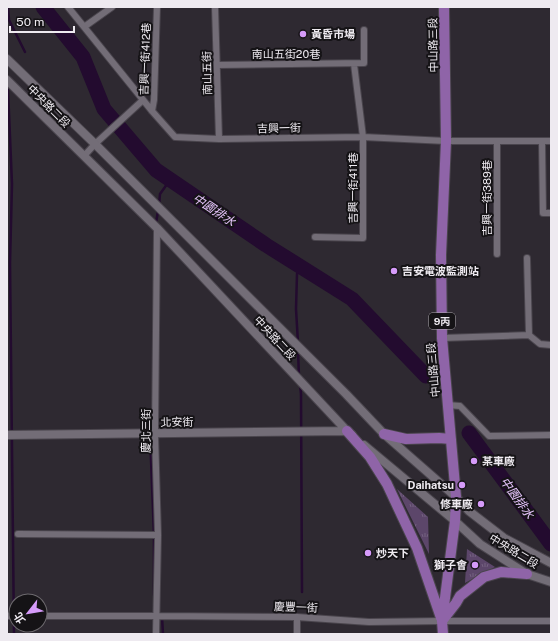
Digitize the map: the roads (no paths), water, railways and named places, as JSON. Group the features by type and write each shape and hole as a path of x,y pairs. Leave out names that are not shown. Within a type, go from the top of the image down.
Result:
{"main road":[{"name":"中山路三段","path":"443,634 442,621 455,521 456,498 442,338 441,255 446,141 444,7"},
{"path":"347,430 370,457 387,484 417,548 442,621"},
{"path":"384,434 406,439 451,439"},
{"path":"442,621 460,596 484,577 501,572 527,574"}],"street":[{"name":"吉興一街","path":"68,7 141,101 175,137 219,139 363,137 446,141 551,141"},
{"path":"84,27 112,7"},
{"name":"吉興一街412巷","path":"152,111 154,100 157,7"},
{"name":"南山五街","path":"215,7 219,139"},
{"path":"363,137 354,64 364,63 364,30"},
{"name":"中央路二段","path":"7,59 95,144 346,394 384,434 469,511 504,538 551,563"},
{"name":"南山五街20巷","path":"217,65 354,64"},
{"name":"中央路二段","path":"7,80 157,228 347,430 480,544 527,574 551,582"},
{"path":"84,156 141,101"},
{"name":"吉興一街411巷","path":"315,237 363,238 363,137"},
{"name":"吉興一街389巷","path":"497,142 497,254"},
{"path":"542,142 543,213 551,213"},
{"name":"慶北三街","path":"156,634 158,535 156,434 157,228"},
{"path":"527,258 529,335"},
{"path":"442,338 529,335 540,344 551,344"},
{"path":"448,405 460,406 489,436 551,435"},
{"name":"北安街","path":"7,435 347,430"},
{"path":"18,534 158,535"},
{"name":"慶豐一街","path":"48,616 297,616 370,622 551,621"},
{"path":"297,616 297,634"}],"waterway":[{"path":"8,7 9,20 25,52"},
{"name":"中園排水","path":"43,7 83,57 104,109 156,170 266,245 352,299 426,376"},
{"path":"8,90 12,184 10,263 14,634"},
{"path":"159,206 160,194 170,180"},
{"path":"156,223 158,211"},
{"path":"298,343 296,309 297,274 301,268"},
{"path":"298,350 299,377"},
{"path":"300,384 302,592"},
{"path":"153,408 150,434 154,535 154,595"},
{"name":"中園排水","path":"469,433 551,544"},
{"path":"162,617 163,634"}],"place":[{"name":"黃昏市場","path":"303,34"},
{"name":"吉安電波監測站","path":"394,271"},
{"name":"某車廠","path":"474,461"},
{"name":"Daihatsu","path":"462,485"},
{"name":"修車廠","path":"481,504"},
{"name":"炒天下","path":"368,553"},
{"name":"獅子會","path":"475,565"}]}
